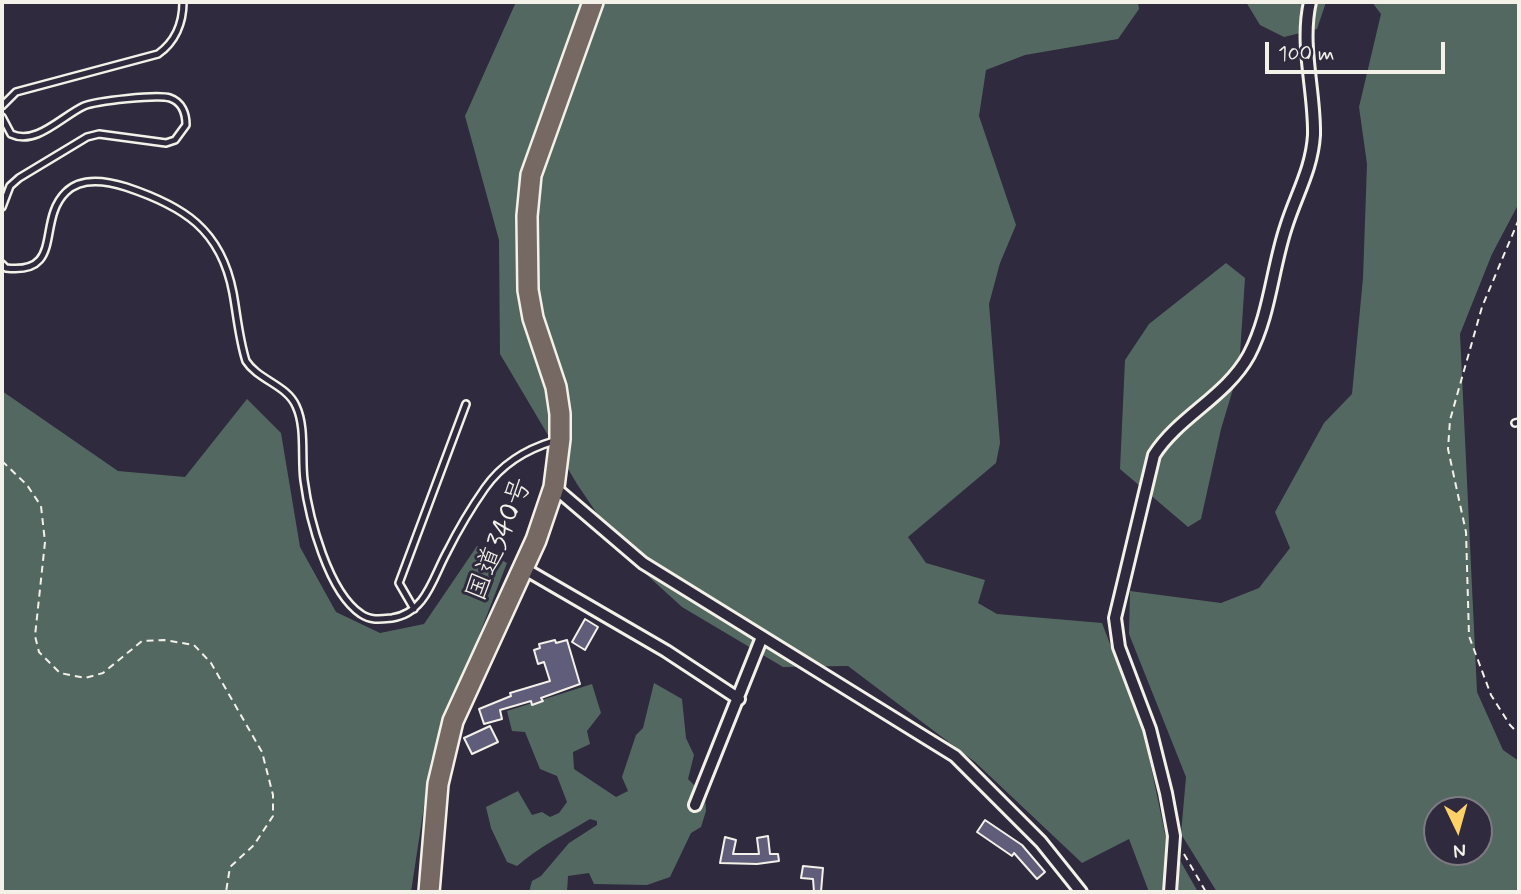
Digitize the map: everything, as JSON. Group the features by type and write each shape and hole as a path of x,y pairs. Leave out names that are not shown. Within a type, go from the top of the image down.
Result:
{"highway":[{"name":"国道340号","path":"429,892 442,755 453,721 523,568 554,487 561,439 556,387 533,318 528,289 527,216 531,175 593,2"}],"street":[{"path":"1170,892 1174,836 1150,729 1119,647 1115,618 1154,455 1165,438 1237,374 1250,353 1266,308 1286,227 1312,156 1314,133 1307,47 1310,2"},
{"path":"554,487 643,563 955,755 1041,842 1081,892"},
{"path":"523,568 666,651 739,699"},
{"path":"695,805 762,637"}],"lane":[{"path":"2,106 7,97 16,92 158,54 170,45 178,28 183,2"},
{"path":"2,117 11,134 24,138 86,105 159,97 172,99 180,105 186,125 175,140 166,143 112,134 87,137 19,178 10,186 2,207"},
{"path":"2,264 6,268 22,270 37,266 44,257 56,203 68,190 81,183 116,184 161,198 200,224 225,264 246,361 253,371 288,395 296,405 300,417 304,481 312,513 338,588 363,616 376,620 396,618 414,609 427,594 447,552 486,486 509,463 531,448 561,439"},
{"path":"414,609 399,583 466,404"}],"path":[{"path":"1519,219 1482,307 1450,420 1448,449 1466,532 1469,636 1491,695 1519,734"},
{"path":"2,460 27,485 41,506 45,542 34,636 39,652 60,673 85,678 103,673 142,641 164,639 194,645 212,663 262,751 273,795 273,816 254,845 230,867 226,892"},
{"path":"1174,836 1206,892"}],"green space":[{"path":"516,2 1138,2 1139,9 1118,39 1025,55 986,70 979,116 1016,225 1000,263 989,304 1000,443 996,463 908,537 926,563 985,580 978,603 997,614 1102,623 1144,733 1165,834 1198,892 1149,892 1129,839 1082,863 975,762 848,666 783,667 682,607 625,555 577,484 500,354 499,240 465,116"},
{"path":"1246,2 1326,2 1317,29 1284,37 1260,25"},
{"path":"1372,2 1519,2 1519,203 1492,254 1460,334 1477,692 1503,750 1519,761 1519,892 1217,892 1181,834 1186,777 1129,634 1130,591 1221,603 1259,588 1290,548 1275,512 1324,423 1352,394 1363,278 1367,164 1359,107 1381,14"},
{"path":"1226,263 1245,278 1239,369 1221,429 1201,519 1188,527 1120,469 1125,360 1149,324"},
{"path":"2,391 118,471 185,477 247,399 281,433 300,547 336,612 380,633 424,624 477,546 507,563 431,760 411,892 2,892"},
{"path":"654,683 682,699 686,738 694,755 688,779 705,796 706,811 701,827 691,833 670,877 647,885 594,884 589,873 568,876 567,892 529,892 532,881 541,876 569,843 597,825 597,821 590,819 517,866 507,862 491,828 486,807 518,791 532,815 542,812 550,817 559,813 567,802 557,776 540,769 525,732 512,731 507,711 592,684 601,713 587,731 590,744 573,752 574,769 616,797 628,791 622,777 636,735 643,728"}],"building":[{"path":"585,619 598,627 585,650 572,642"},
{"path":"555,640 556,643 567,640 580,684 541,698 543,701 532,705 531,701 500,710 502,719 484,724 479,709 511,696 510,693 550,681 544,662 538,664 534,650 540,648 539,644"},
{"path":"490,726 498,742 472,754 464,738"},
{"path":"985,820 1022,845 1045,872 1037,879 1014,853 1012,856 977,832"},
{"path":"768,836 770,854 778,854 779,861 757,864 720,863 725,837 736,840 733,854 759,854 757,838"},
{"path":"803,866 823,868 821,892 814,892 813,879 801,878"}]}
